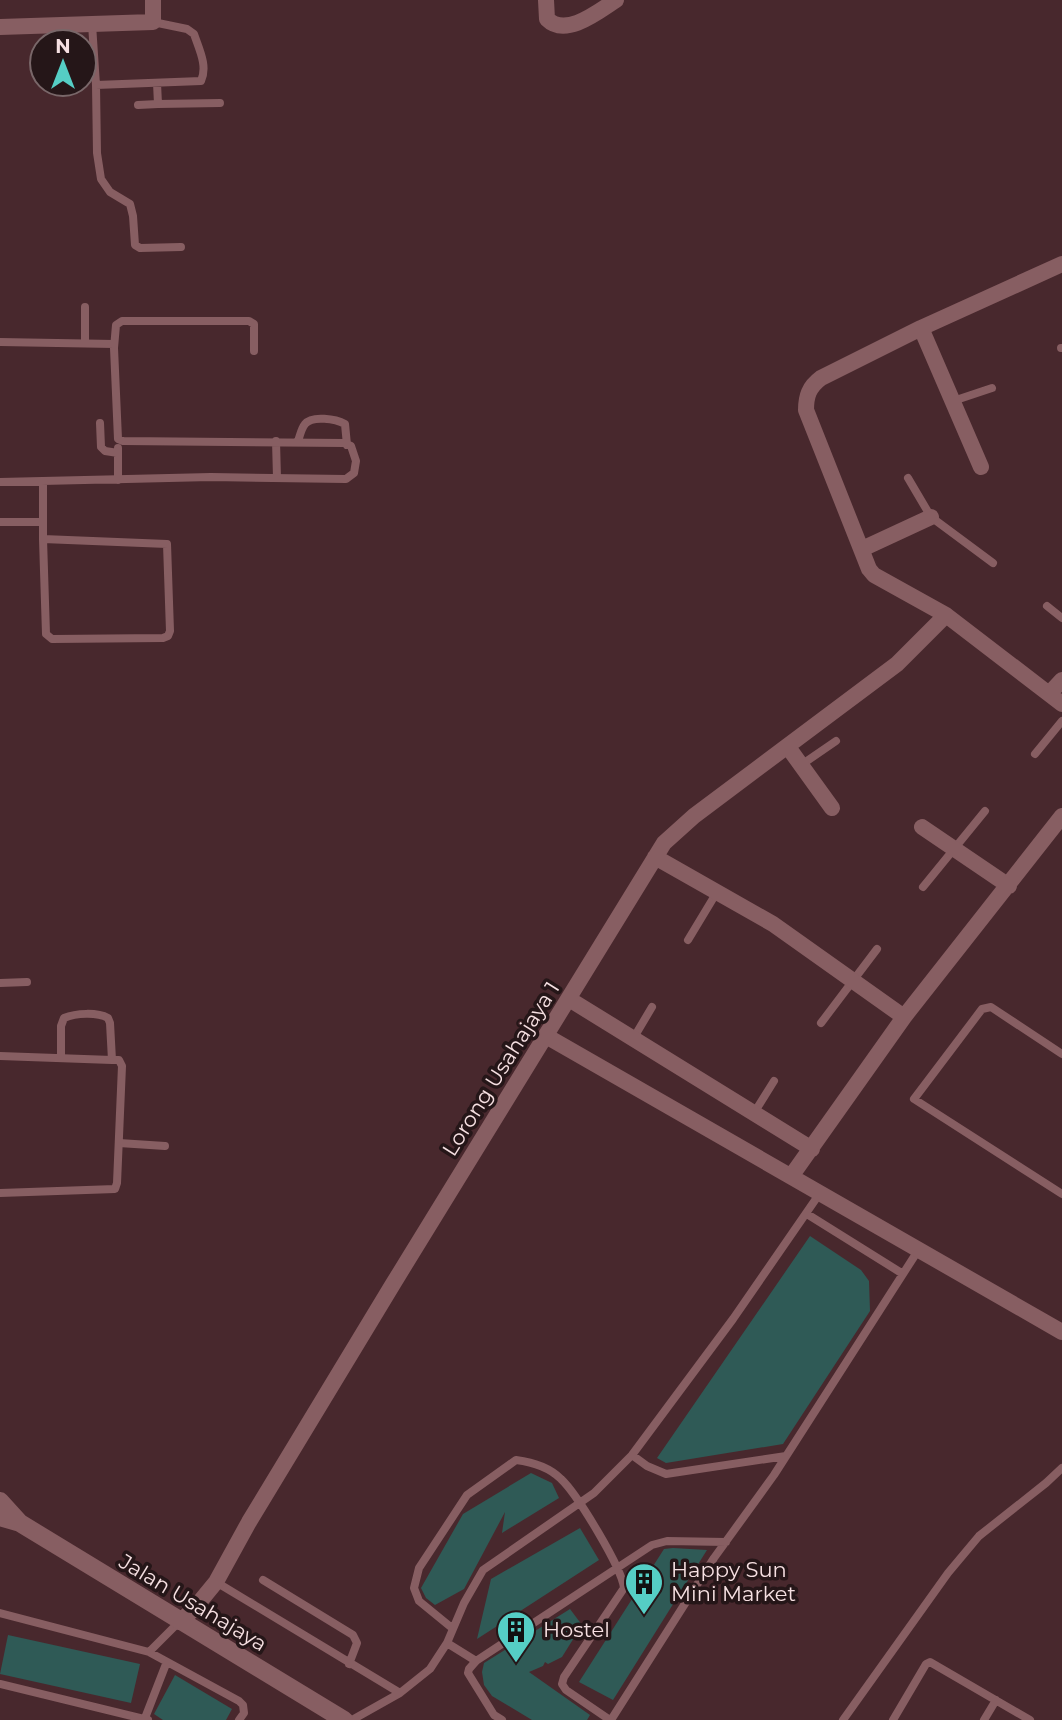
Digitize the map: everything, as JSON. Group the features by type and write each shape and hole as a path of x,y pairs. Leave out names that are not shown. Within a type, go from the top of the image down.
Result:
{"street":[{"path":"0,27 153,22 153,0"},
{"path":"546,0 547,19 551,23 564,26 588,17 616,0"},
{"path":"1062,264 921,328 821,378 807,393 806,410 869,569 874,575 946,615 1055,699 1062,680"},
{"path":"921,328 981,467"},
{"path":"862,549 931,517"},
{"name":"Lorong Usahajaya 1","path":"179,1622 216,1582 249,1522 393,1284 664,843 694,816 897,664 946,615"},
{"path":"788,747 832,808"},
{"path":"792,1175 904,1017 1062,817"},
{"path":"922,827 1009,886"},
{"path":"655,857 773,924 904,1017"},
{"path":"569,999 812,1149"},
{"path":"546,1036 1062,1332"},
{"name":"Jalan Usahajaya","path":"0,1501 20,1523"},
{"name":"Jalan Usahajaya","path":"0,1517 20,1523 344,1720"}],"lane":[{"path":"98,85 201,81 204,64 194,34 187,29 153,22"},
{"path":"92,24 92,28"},
{"path":"157,83 158,104"},
{"path":"96,98 97,153 101,179 110,192 130,204 134,216 135,245 140,248 181,247"},
{"path":"138,105 220,103"},
{"path":"85,307 85,343"},
{"path":"118,480 114,344 117,325 122,321 249,321 254,324 254,351"},
{"path":"0,342 114,344"},
{"path":"953,401 992,388"},
{"path":"298,441 303,426 309,420 337,419 345,424 347,445"},
{"path":"100,423 101,447 106,451 118,453"},
{"path":"0,482 346,479 354,473 356,461 351,446 347,445 298,441 118,439"},
{"path":"276,441 277,478"},
{"path":"908,478 926,512 993,563"},
{"path":"43,481 42,522 46,634 51,639 168,636 167,544 43,539"},
{"path":"0,522 42,522"},
{"path":"1047,606 1062,618"},
{"path":"1035,754 1062,721"},
{"path":"801,765 836,741"},
{"path":"923,887 985,811"},
{"path":"688,940 717,892"},
{"path":"821,1023 877,949"},
{"path":"0,983 27,982"},
{"path":"633,1039 652,1007"},
{"path":"1062,1054 991,1007 982,1009 914,1099 1062,1194"},
{"path":"61,1058 61,1026 64,1018 72,1014 103,1015 110,1023 112,1060"},
{"path":"0,1056 119,1060 122,1066 115,1189 0,1192"},
{"path":"754,1113 774,1081"},
{"path":"119,1143 165,1146"},
{"path":"352,1720 400,1692 430,1669 447,1643 452,1628 483,1570 594,1493 632,1455 821,1192"},
{"path":"807,1214 903,1274"},
{"path":"452,1628 419,1601 414,1588 419,1568 467,1495 516,1460 540,1465 560,1477 574,1493 617,1566 624,1588 562,1684 566,1690 610,1720 726,1542 786,1456 919,1249"},
{"path":"632,1455 647,1466 666,1474 786,1456"},
{"path":"843,1720 947,1573 979,1536 1062,1468"},
{"path":"502,1720 488,1707 468,1673 468,1669 476,1661 652,1545 667,1541 726,1542"},
{"path":"263,1580 353,1635 357,1643 349,1664"},
{"path":"216,1582 349,1664 400,1692"},
{"path":"0,1613 149,1652 166,1664 239,1701 243,1705 244,1713 239,1720"},
{"path":"149,1652 179,1622"},
{"path":"447,1643 476,1661"},
{"path":"893,1720 926,1664 930,1662 1030,1720"},
{"path":"0,1684 146,1719 166,1664"},
{"path":"984,1720 996,1700"}],"building":[{"path":"810,1236 861,1270 869,1281 870,1311 783,1444 666,1463 657,1458"},
{"path":"531,1473 552,1483 559,1498 502,1533 505,1512 464,1589 435,1605 426,1598 421,1588 463,1514"},
{"path":"580,1528 599,1560 477,1639 491,1579"},
{"name":"Happy Sun Mini Market","path":"664,1549 707,1550 613,1700 579,1682"},
{"name":"Hostel","path":"570,1609 582,1625 562,1657 548,1664 545,1662 543,1666 529,1672 590,1715 587,1720 532,1720 492,1696 484,1685 484,1663"},
{"path":"8,1635 140,1664 131,1703 0,1674"},
{"path":"175,1675 232,1709 226,1720 163,1720 154,1714"}],"place":[{"name":"Happy Sun Mini Market","path":"644,1616"},
{"name":"Hostel","path":"516,1664"}]}
